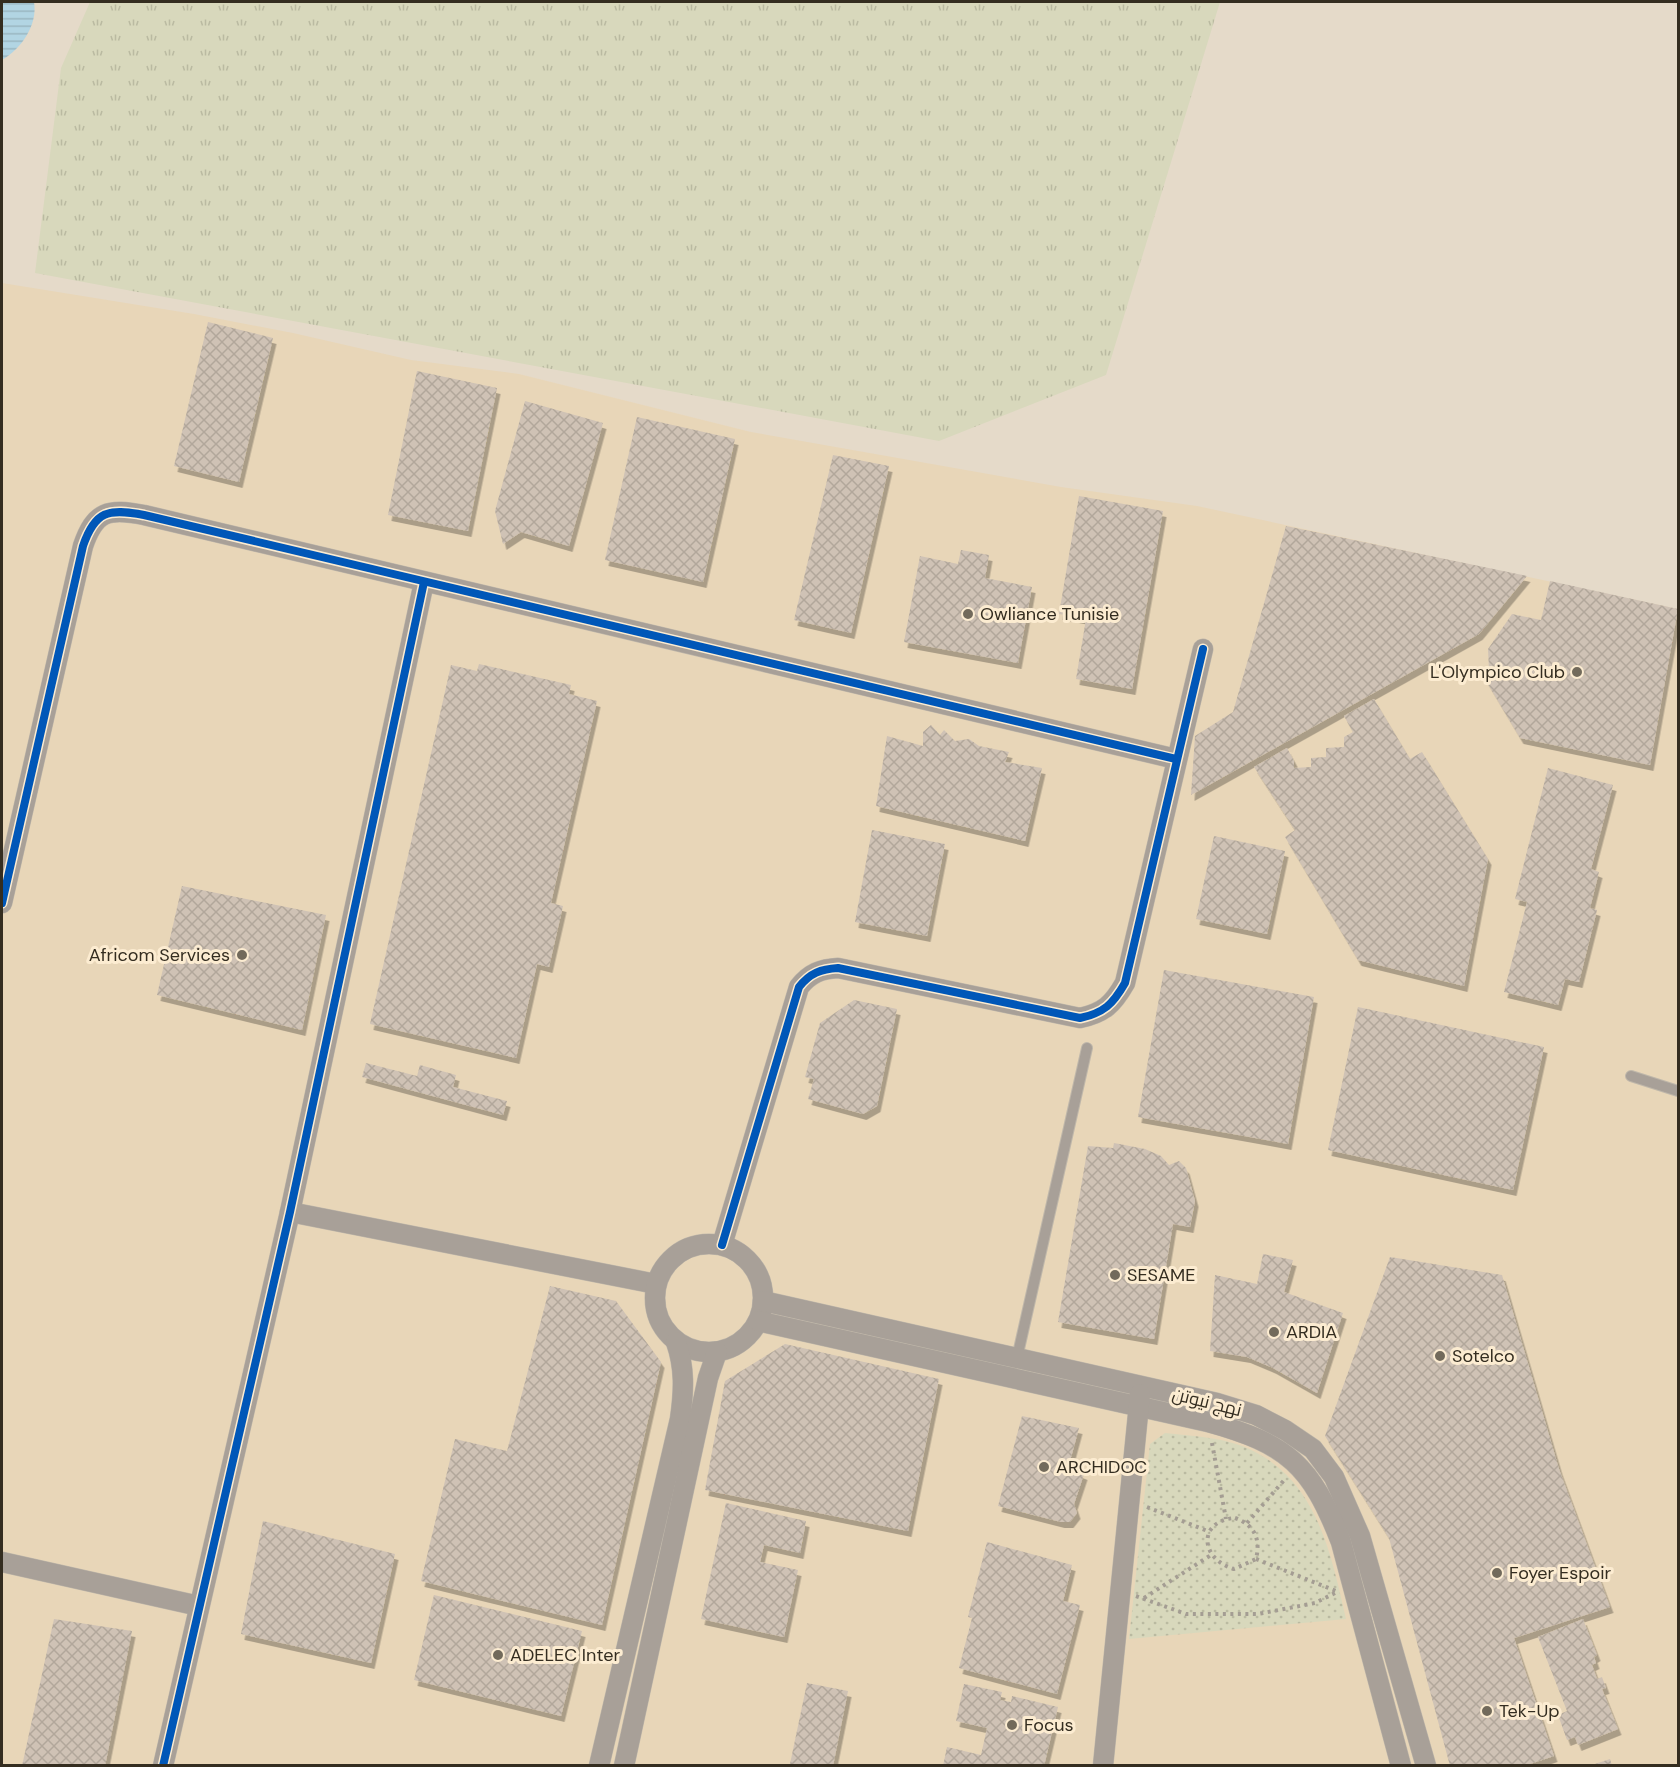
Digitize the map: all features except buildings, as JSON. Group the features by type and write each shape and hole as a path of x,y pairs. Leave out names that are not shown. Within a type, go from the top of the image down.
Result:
{"street":[{"path":"2,903 83,546 90,526 96,518 119,512 144,515 1176,759"},
{"path":"164,1766 198,1606 290,1212 424,582"},
{"path":"722,1245 799,987 807,976 823,969 838,968 1080,1018 1099,1014 1114,1002 1125,983 1203,649"},
{"path":"290,1212 656,1284"},
{"path":"599,1766 680,1419 684,1387 682,1361 676,1342 662,1326 655,1305 656,1284 665,1265 681,1250 701,1243 722,1245 741,1254 756,1269 763,1290 758,1321 753,1330 737,1345 717,1352 696,1351 676,1342"},
{"name":"نهج نيوتن","path":"763,1301 1140,1386 1256,1415 1313,1449 1334,1477 1360,1536 1426,1766"},
{"name":"نهج نيوتن","path":"758,1321 1208,1422 1249,1433 1295,1461 1317,1487 1331,1516 1345,1588 1401,1766"},
{"path":"624,1766 708,1378 717,1352"},
{"path":"1103,1766 1140,1386"},
{"path":"1295,1461 1301,1441"},
{"path":"2,1562 198,1606"}],"lane":[{"path":"1017,1358 1087,1048"},
{"path":"1631,1076 1678,1090"}],"path":[{"path":"1208,1422 1226,1519"},
{"path":"1247,1523 1295,1461"},
{"path":"1129,1500 1210,1532"},
{"path":"1256,1559 1259,1548 1256,1534 1247,1523 1235,1518 1226,1519 1217,1523 1210,1532 1208,1544 1210,1555 1221,1565 1234,1569 1256,1559 1345,1588"},
{"path":"1144,1599 1210,1555"},
{"path":"1120,1590 1186,1614 1258,1614 1315,1603 1345,1588"}],"shaded area":[{"path":"2,283 194,314 293,333 411,360 519,374 751,432 1061,487 1197,506 1678,609 1678,1765 2,1765"}],"green space":[{"path":"90,2 1220,2 1106,375 939,441 35,273 61,68"},
{"path":"1165,1433 1214,1439 1242,1446 1267,1459 1287,1476 1303,1495 1326,1542 1346,1619 1129,1639 1150,1444"}],"water":[{"path":"2,2 34,2 35,11 27,36 16,50 2,60"}],"cycle path":[{"path":"2,903 83,546 98,519 112,513 144,515 1176,759"},
{"path":"163,1766 290,1212 424,582"},
{"path":"722,1245 799,987 812,975 826,969 838,968 1080,1018 1102,1010 1116,997 1125,983 1203,649"}],"place":[{"name":"Owliance Tunisie","path":"968,614"},
{"name":"L'Olympico Club","path":"1577,672"},
{"name":"Africom Services","path":"242,955"},
{"name":"SESAME","path":"1115,1275"},
{"name":"ARDIA","path":"1274,1332"},
{"name":"Sotelco","path":"1440,1356"},
{"name":"ARCHIDOC","path":"1044,1467"},
{"name":"Foyer Espoir","path":"1497,1573"},
{"name":"ADELEC Inter","path":"498,1655"},
{"name":"Tek-Up","path":"1487,1711"},
{"name":"Focus","path":"1012,1725"}]}
